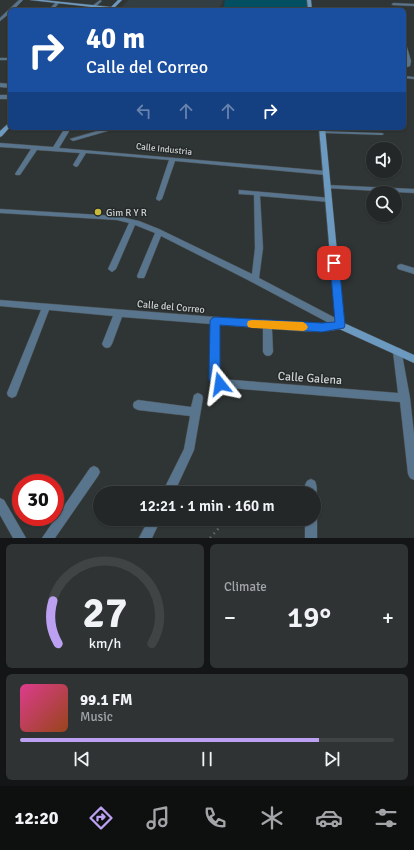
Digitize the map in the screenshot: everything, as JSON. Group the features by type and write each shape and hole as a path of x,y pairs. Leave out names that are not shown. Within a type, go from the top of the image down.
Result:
{"main road":[{"path":"32,0 102,8"},
{"path":"111,8 120,0"},
{"path":"0,135 8,126"},
{"path":"322,130 340,325 414,358"}],"street":[{"path":"12,8 21,0"},
{"path":"393,2 414,5"},
{"path":"53,8 57,3"},
{"path":"1,20 8,12"},
{"path":"406,51 409,61 408,65 406,66"},
{"path":"55,149 67,130"},
{"path":"73,139 107,130"},
{"name":"Calle Industria","path":"0,145 84,151 326,173"},
{"path":"18,174 35,148"},
{"path":"76,165 84,151"},
{"path":"159,199 173,159"},
{"path":"327,186 414,191"},
{"path":"241,192 328,200"},
{"path":"255,279 259,248 257,194"},
{"path":"0,211 117,218 133,222 159,232 255,279 340,325"},
{"path":"112,269 133,222"},
{"path":"141,276 159,232"},
{"path":"401,267 414,271"},
{"name":"Calle del Correo","path":"0,303 267,325 322,328 340,325"},
{"path":"12,393 46,307"},
{"path":"107,344 118,312"},
{"name":"Calle Galena","path":"215,321 215,381 220,384 405,398"},
{"path":"267,325 268,352"},
{"path":"398,352 414,474"},
{"path":"171,486 189,450 198,398"},
{"path":"138,405 196,412"},
{"path":"48,538 94,472"},
{"path":"0,504 20,538"},
{"path":"145,538 151,526"},
{"path":"311,526 311,538"}],"lane":[{"path":"93,7 102,1"},
{"path":"322,130 382,134"}],"path":[{"path":"210,538 221,526"}],"shaded area":[{"path":"129,0 223,0 220,8 121,8"},
{"path":"225,0 307,0 307,8 223,8"}],"slow traffic":[{"path":"252,324 303,327"}],"place":[{"name":"Gim R Y R","path":"98,212"}],"route":[{"path":"220,384 215,381 215,321 322,328 340,325 334,263"}]}
